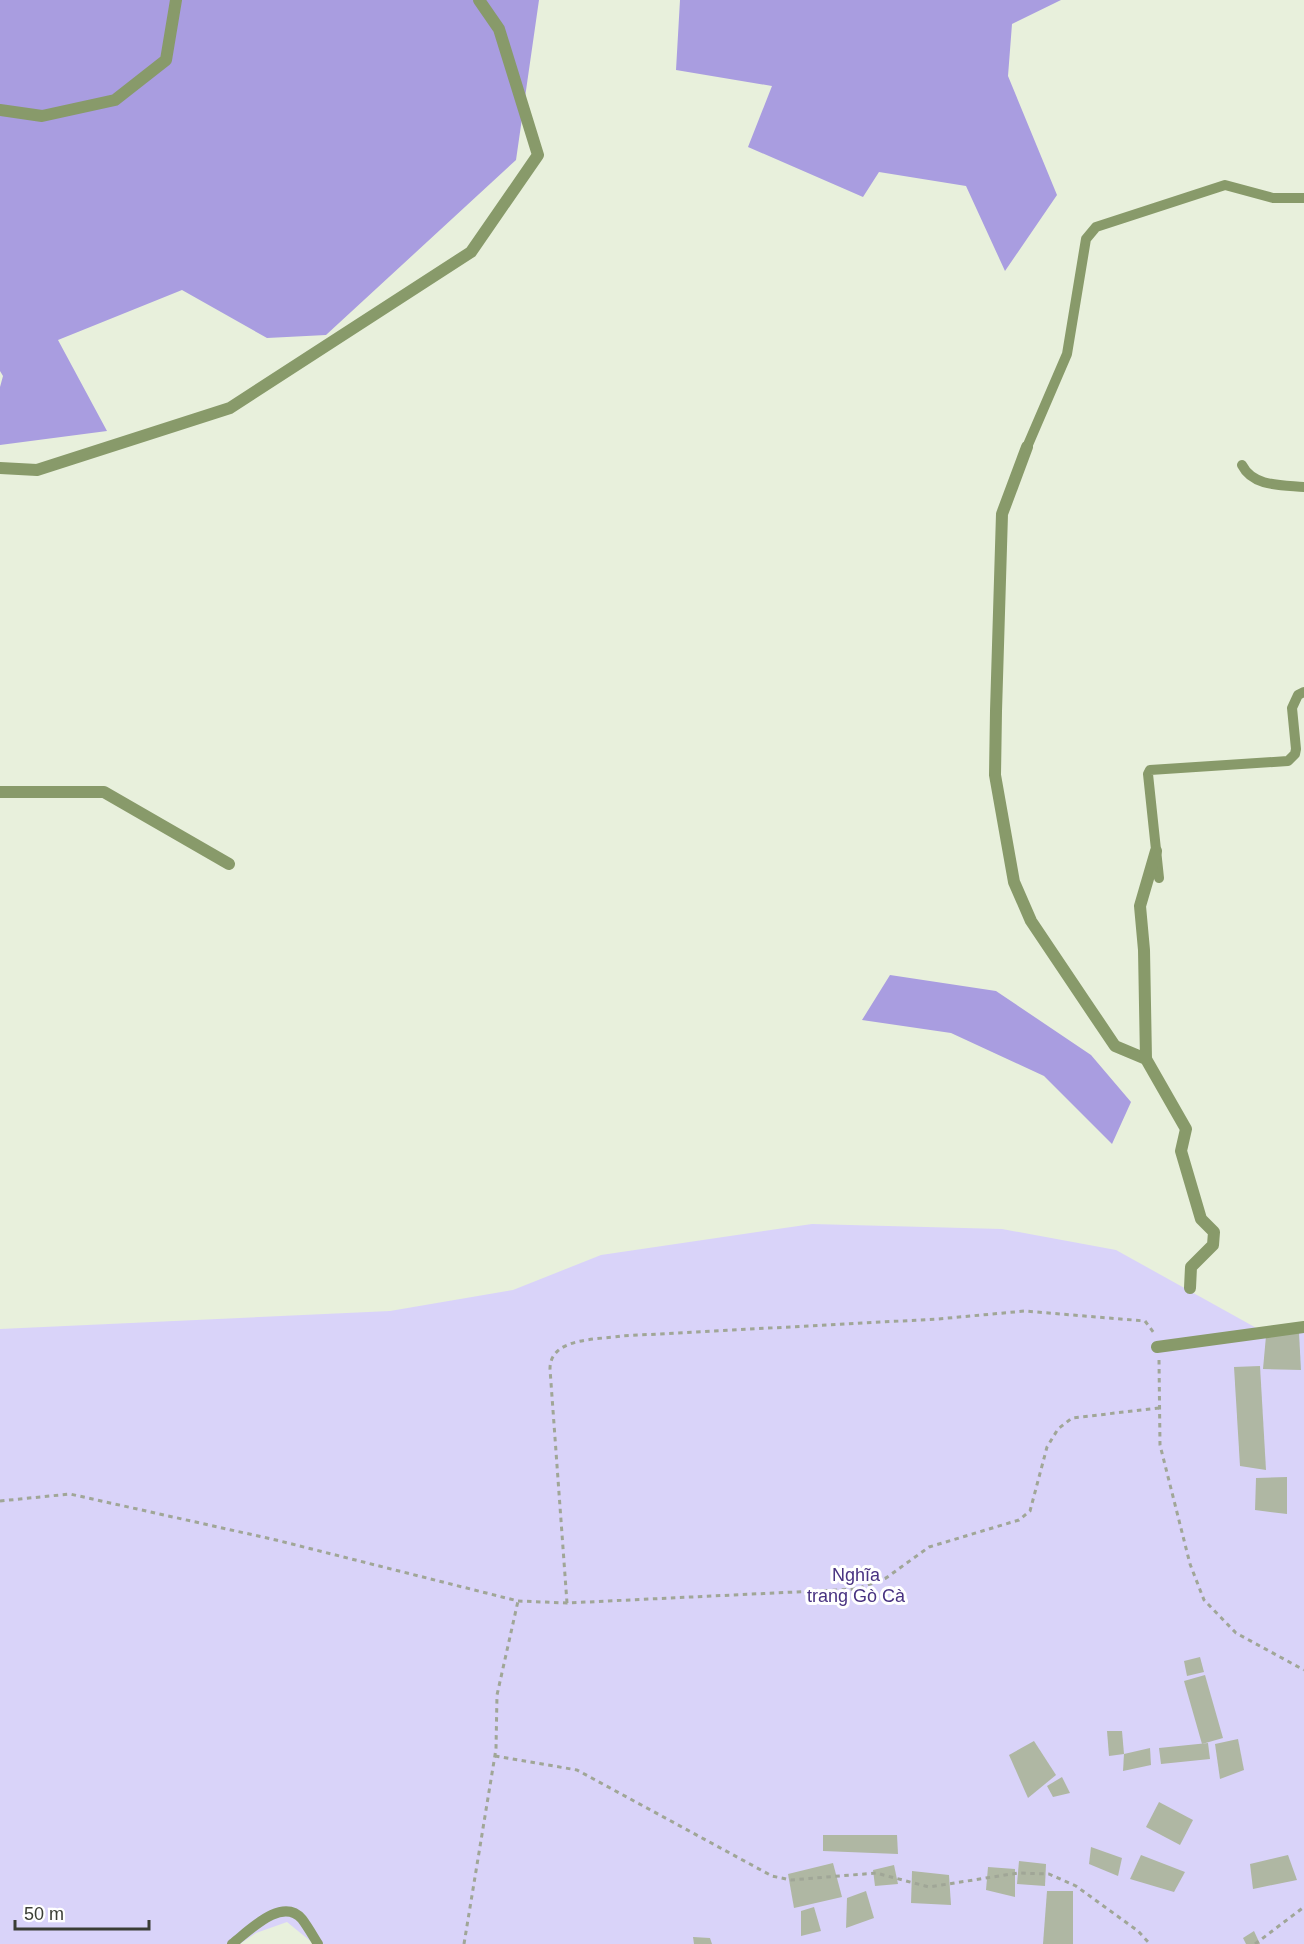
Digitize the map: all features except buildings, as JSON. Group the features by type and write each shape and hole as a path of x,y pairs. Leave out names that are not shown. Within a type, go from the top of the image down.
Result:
{"street":[{"path":"0,110 42,116 115,100 166,60 176,0"},
{"path":"0,468 37,470 230,408 471,252 538,155 499,29 479,0"},
{"path":"1027,447 1002,514 996,711 995,775 1014,882 1031,921 1115,1046 1146,1059"},
{"path":"0,792 104,792 229,864"},
{"path":"1156,851 1140,906 1144,950 1146,1059 1186,1129 1180,1151 1201,1219 1214,1232 1213,1245 1191,1267 1190,1288"},
{"path":"1157,1347 1304,1327"}],"lane":[{"path":"1027,447 1067,354 1086,240 1096,227 1225,185 1273,198 1304,198"},
{"path":"1242,465 1246,473 1258,480 1304,487"},
{"path":"1159,878 1148,774 1150,770 1288,761 1295,754 1296,749 1292,708 1298,695 1304,692"},
{"path":"232,1944 275,1912 285,1911 301,1918 318,1944"}],"path":[{"path":"567,1603 550,1369 550,1359 556,1350 575,1342 621,1336 926,1320 1026,1311 1145,1321 1154,1330 1157,1347 1160,1445 1190,1564 1204,1600 1236,1633 1304,1670"},
{"path":"0,1501 70,1494 276,1540 518,1601 567,1603 857,1588 886,1578 929,1547 1019,1520 1030,1511 1047,1447 1058,1429 1072,1419 1159,1408"},
{"path":"464,1944 495,1756 497,1695 518,1601"},
{"path":"495,1756 577,1770 772,1876 791,1880 876,1873 928,1887 1018,1873 1049,1874 1076,1886 1138,1931 1150,1944"},
{"path":"1255,1944 1304,1907"}],"green space":[{"name":"Nghĩa trang Gò Cà","path":"812,1224 1002,1229 1116,1250 1260,1330 1304,1323 1304,1944 314,1944 287,1922 256,1933 240,1944 0,1944 0,1329 390,1311 513,1290 601,1255"}],"shaded area":[{"path":"0,0 539,0 516,160 326,335 267,338 182,290 58,340 107,431 0,445 0,387 3,376 0,371"},
{"path":"680,0 1061,0 1012,24 1008,76 1057,195 1005,271 966,186 879,172 863,197 748,147 772,86 676,70"},
{"path":"890,975 996,991 1091,1055 1131,1102 1112,1144 1044,1076 951,1033 862,1020"}]}
